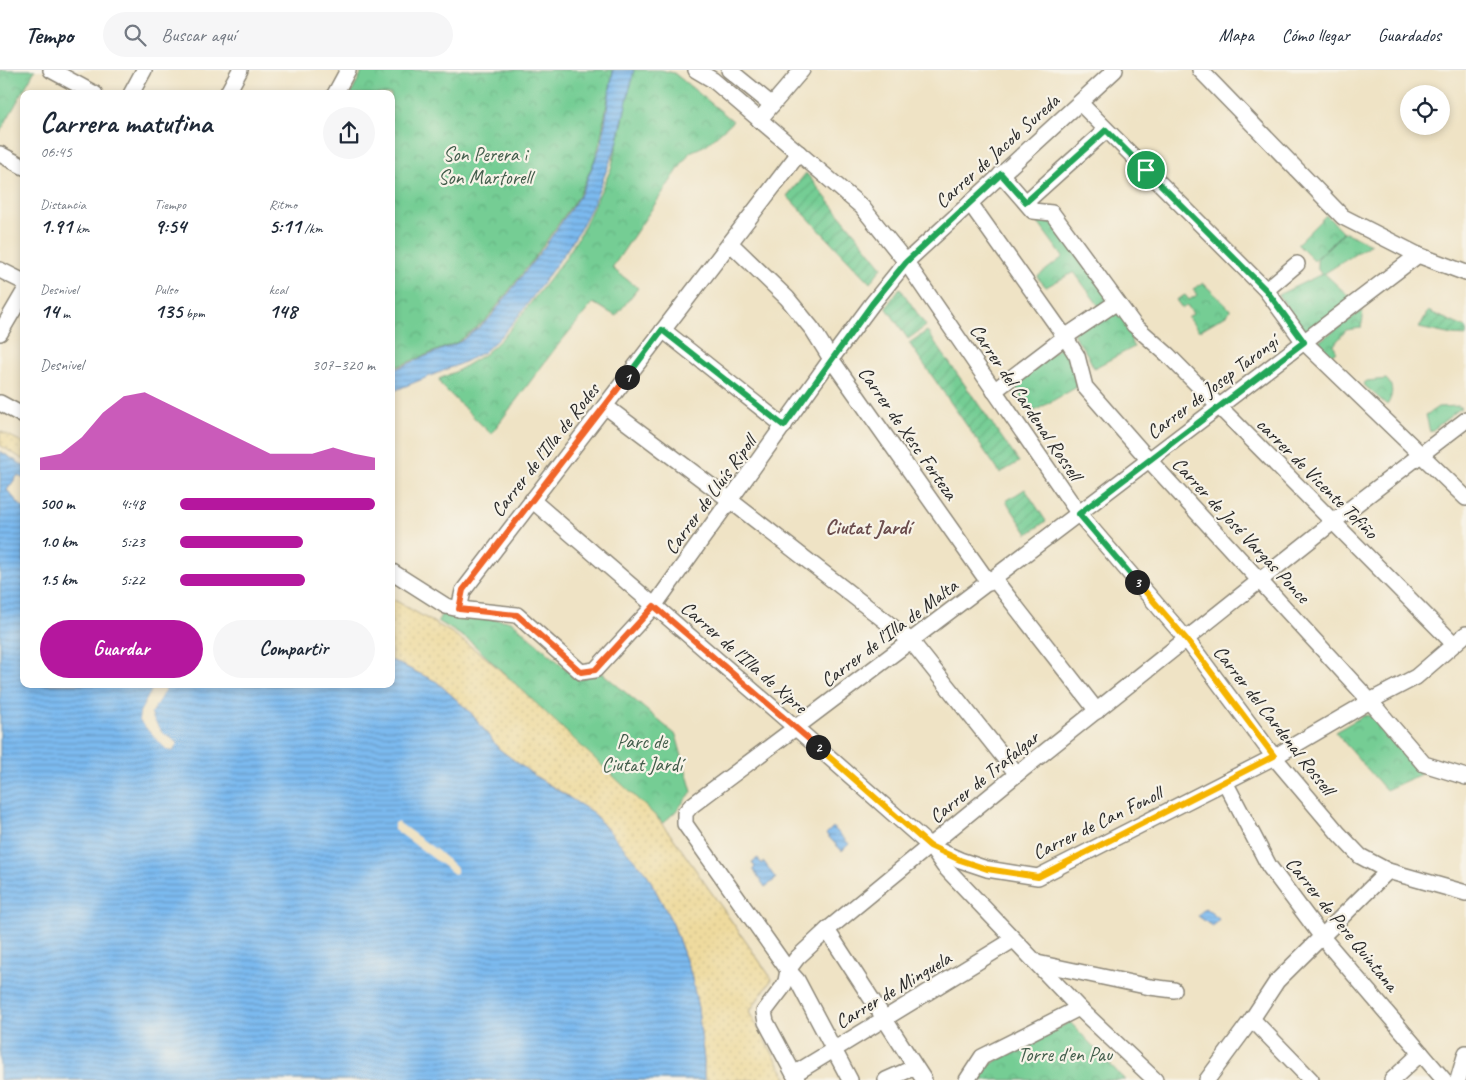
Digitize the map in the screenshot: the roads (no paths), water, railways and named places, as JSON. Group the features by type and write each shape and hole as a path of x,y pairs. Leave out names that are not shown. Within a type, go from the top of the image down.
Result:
{"street":[{"path":"51,70 88,90"},
{"path":"133,90 144,70"},
{"path":"229,90 240,70"},
{"path":"337,90 348,70"},
{"name":"Carrer del Cardenal Rossell","path":"696,70 713,80 862,207 906,262 1079,514 1187,640 1274,756 1338,834 1360,856 1388,871 1466,893"},
{"path":"729,70 772,105"},
{"path":"759,120 802,70"},
{"path":"1200,70 1343,216 1418,256 1466,273"},
{"name":"Carrer de Jacob Sureda","path":"906,262 1080,103 1108,73"},
{"path":"1080,103 1266,290 1304,342 1466,498"},
{"path":"1001,174 1026,202 1106,130"},
{"name":"Carrer de l'Illa de Rodes","path":"459,609 463,590 798,153"},
{"path":"0,154 20,165"},
{"name":"carrer de Vicente Tofiño","path":"1026,202 1033,211 1052,213 1134,325 1151,339 1219,406 1454,644"},
{"name":"Carrer de José Vargas Ponce","path":"970,203 1066,337 1077,356 1085,387 1424,764 1466,777"},
{"name":"Carrer de Xesc Forteza","path":"730,243 787,298 813,330 831,359 991,581 1097,711"},
{"name":"Carrer de Josep Tarongí","path":"1079,514 1418,256"},
{"name":"Carrer de Lluís Ripoll","path":"459,609 517,615 581,672 595,670 654,606 831,359 906,262"},
{"path":"1266,290 1297,264"},
{"path":"0,270 20,280"},
{"path":"0,333 20,299"},
{"path":"994,391 1066,337 1117,302"},
{"path":"662,330 784,426"},
{"path":"0,403 20,414"},
{"path":"605,406 911,641 1017,774"},
{"name":"Carrer de Trafalgar","path":"795,1077 766,1022 764,1012 783,987 788,970 797,958 827,930 1017,774 1333,522 1466,420"},
{"name":"Carrer de l'Illa de Xipre","path":"532,500 930,846"},
{"name":"Carrer de l'Illa de Malta","path":"788,970 685,824 685,813 691,806 1079,514"},
{"path":"395,574 446,606 459,609"},
{"name":"Carrer de Can Fonoll","path":"930,846 960,860 987,869 1038,877 1225,782 1416,677 1466,634"},
{"name":"Carrer de Pere Quintana","path":"1225,782 1269,866 1322,937 1444,1080"},
{"path":"930,846 944,866 1013,940 1079,1008 1156,1080"},
{"path":"1207,1080 1252,1019 1277,981 1388,871"},
{"path":"827,930 924,1080"},
{"name":"Carrer de Minguela","path":"795,1077 884,1018 1013,940"},
{"path":"1037,963 1150,987 1174,990"},
{"path":"788,970 797,980 850,1080"},
{"path":"967,1080 982,1058 1079,1008"},
{"path":"1252,1019 1311,1080"},
{"path":"1392,1080 1421,1053"},
{"path":"1458,1080 1466,1053"},
{"path":"886,1080 915,1067"}],"water":[{"path":"613,70 634,70 617,144 594,202 566,251 520,314 484,352 395,390 395,369 460,342 489,319 545,246 581,194 602,143"},
{"path":"0,451 20,464 20,476 18,475 7,490 20,505 20,688 153,688 140,712 139,720 170,751 174,750 177,743 163,734 151,714 166,688 395,688 395,662 437,682 471,713 499,749 535,776 592,812 647,874 673,924 691,974 698,1008 705,1080 0,1080"},
{"path":"833,827 849,844 842,851 826,834"},
{"path":"758,858 761,864 764,862 776,879 765,887 753,869 755,867 752,862"},
{"path":"1205,908 1219,919 1213,927 1198,916"}],"district":[{"name":"Ciutat Jardí","path":"868,527"}],"park label":[{"name":"Son Perera i Son Martorell","path":"485,166"},
{"name":"Parc de Ciutat Jardí","path":"642,752"},
{"name":"Torre d'en Pau","path":"1065,1054"}]}
